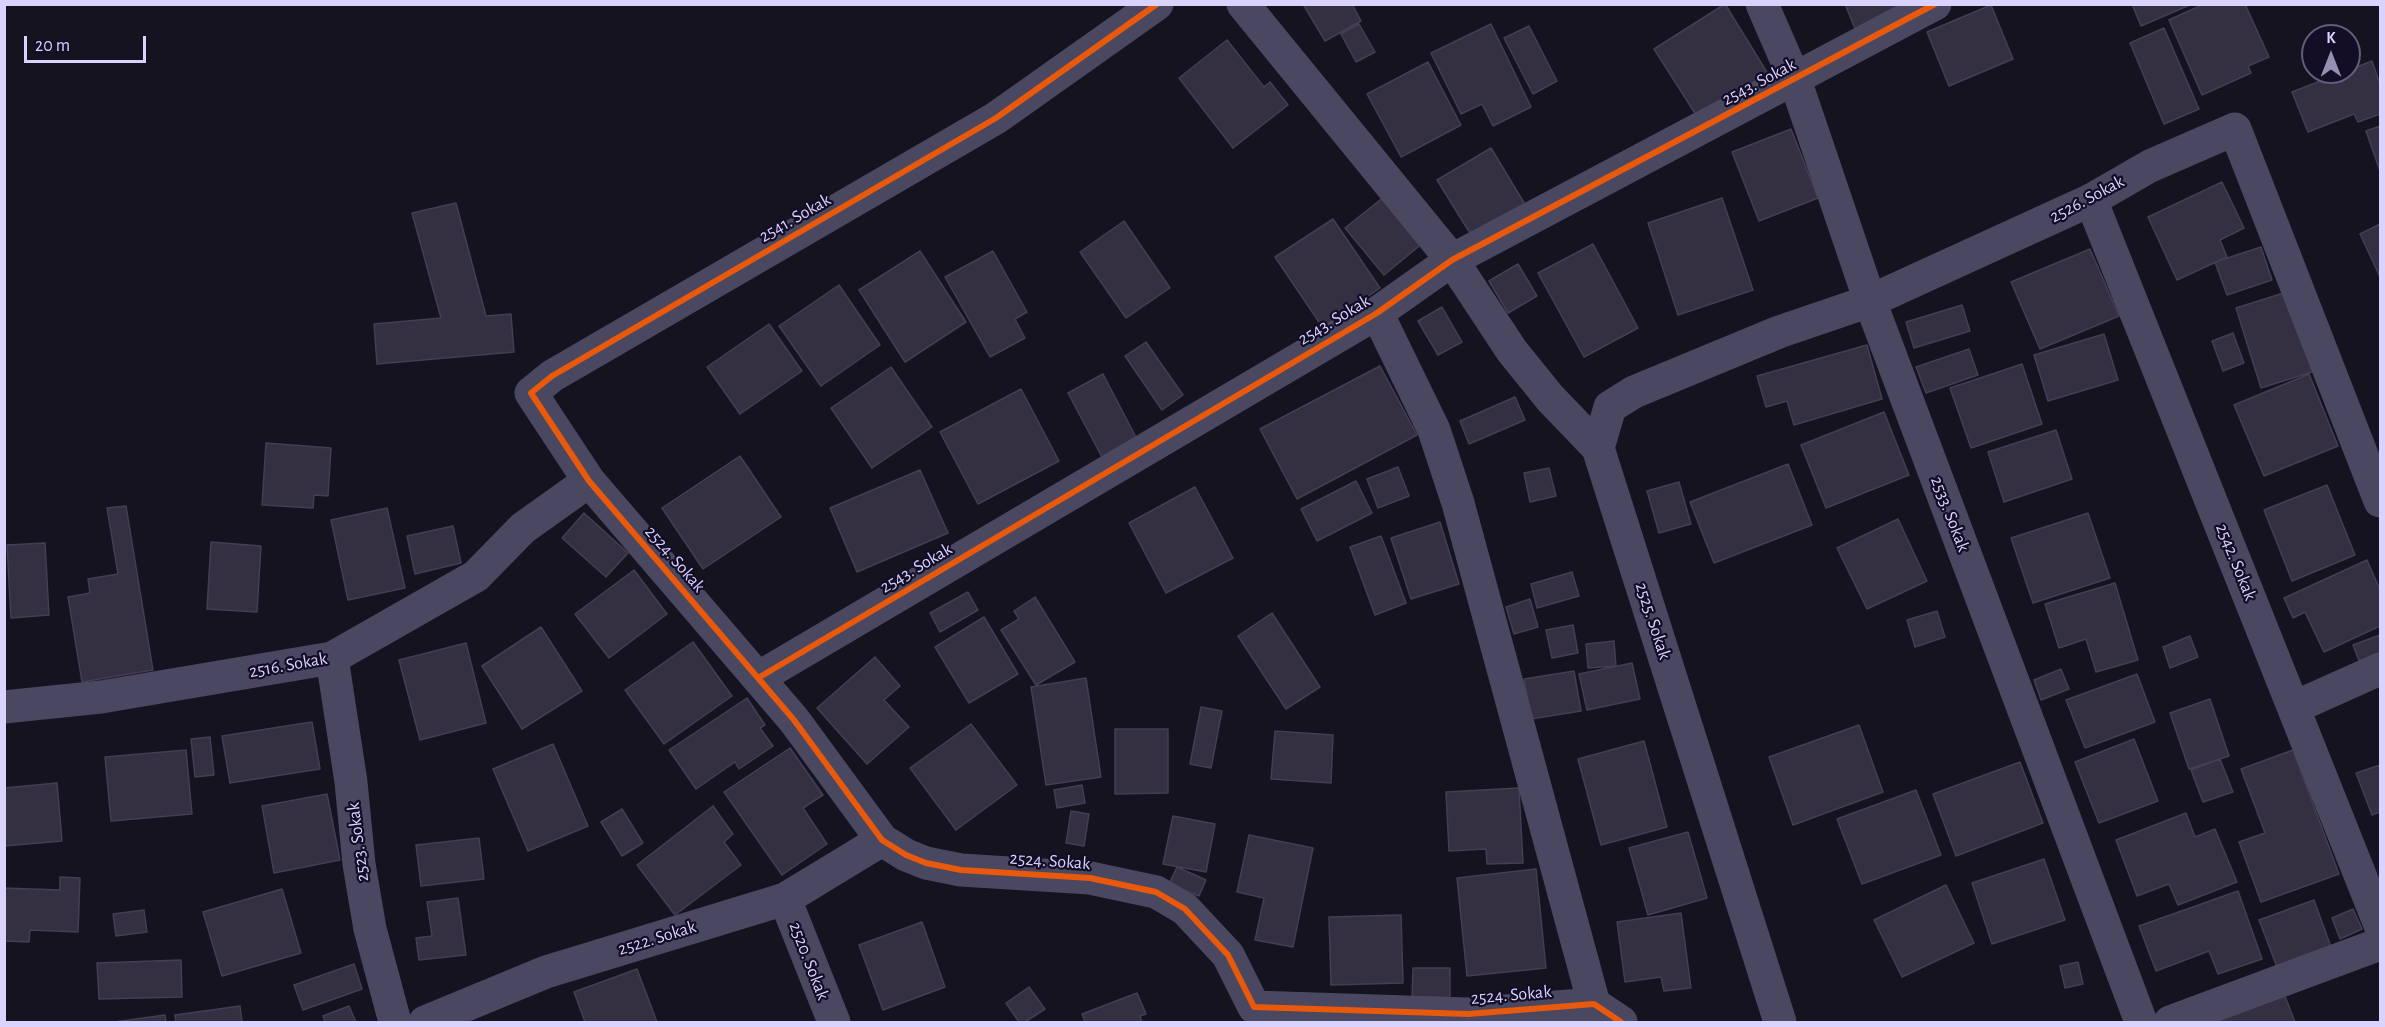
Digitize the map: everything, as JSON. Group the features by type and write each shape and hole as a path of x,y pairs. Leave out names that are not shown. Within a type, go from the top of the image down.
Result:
{"street":[{"name":"2541. Sokak","path":"589,481 531,393 552,376 996,118 1114,19 1157,4"},
{"name":"2525. Sokak","path":"1243,4 1452,260 1512,351 1550,398 1598,448 1780,1023"},
{"name":"2533. Sokak","path":"1762,4 1795,81 1870,301 2141,1023"},
{"name":"2543. Sokak","path":"758,678 1377,313 1452,260 1795,81 1935,4"},
{"name":"2526. Sokak","path":"1598,448 1610,407 1634,392 1788,328 1870,301 2091,200 2150,166 2235,129 2380,501"},
{"name":"2542. Sokak","path":"2091,200 2380,925"},
{"path":"1377,313 1434,430 1458,503 1594,1004 1621,1023"},
{"name":"2516. Sokak","path":"4,707 101,697 332,658 476,576 523,528 589,481"},
{"name":"2524. Sokak","path":"589,481 794,720 882,840 906,855 926,863 950,868 1090,878 1156,892 1185,909 1227,955 1257,1015 1468,1014 1594,1004"},
{"name":"2523. Sokak","path":"332,658 351,782 359,864 370,929 395,1023"},
{"path":"2295,707 2380,669"},
{"name":"2522. Sokak","path":"442,1019 546,972 785,899 882,840"},
{"name":"2520. Sokak","path":"785,899 834,1023"},
{"path":"2170,1023 2380,944"}],"building":[{"path":"1303,4 1352,4 1361,21 1325,41"},
{"path":"1725,4 1768,74 1698,118 1654,49"},
{"path":"1845,4 1909,4 1856,31"},
{"path":"2132,4 2192,4 2141,26"},
{"path":"2204,4 2245,4 2269,57 2248,66 2251,73 2202,95 2169,20"},
{"path":"1991,5 2013,59 1949,86 1927,32"},
{"path":"1359,24 1375,52 1356,62 1341,34"},
{"path":"1491,24 1531,107 1493,126 1482,104 1461,114 1431,53"},
{"path":"1529,26 1557,81 1533,94 1504,38"},
{"path":"2164,28 2199,109 2164,124 2130,43"},
{"path":"1227,40 1264,87 1270,82 1288,105 1233,148 1179,78"},
{"path":"2372,61 2380,84 2380,114 2358,122 2354,114 2308,132 2292,92 2313,84 2361,84 2361,65"},
{"path":"1428,62 1461,125 1401,157 1367,94"},
{"path":"2380,126 2380,171 2366,131"},
{"path":"1791,129 1818,198 1759,221 1732,152"},
{"path":"1491,148 1526,206 1473,238 1437,180"},
{"path":"2222,182 2244,228 2220,240 2227,257 2177,280 2148,217"},
{"path":"1385,196 1424,242 1384,275 1345,228"},
{"path":"1722,198 1753,290 1678,315 1648,223"},
{"path":"456,203 486,316 511,314 514,352 377,364 374,324 441,318 412,213"},
{"path":"1333,219 1380,288 1323,328 1275,257"},
{"path":"1124,221 1170,288 1126,318 1080,252"},
{"path":"2380,224 2380,277 2360,234"},
{"path":"1593,244 1638,328 1584,357 1538,273"},
{"path":"2261,247 2272,280 2227,295 2215,262"},
{"path":"2090,249 2119,316 2040,349 2011,282"},
{"path":"920,251 966,322 905,362 859,290"},
{"path":"993,251 1027,312 1015,319 1025,338 990,357 945,277"},
{"path":"1518,264 1537,296 1508,313 1489,281"},
{"path":"839,285 880,345 821,386 779,326"},
{"path":"2293,290 2318,370 2261,388 2236,308"},
{"path":"1962,305 1970,331 1914,348 1906,322"},
{"path":"1442,307 1462,342 1438,355 1418,321"},
{"path":"769,324 802,371 740,414 707,367"},
{"path":"2233,333 2244,363 2223,371 2212,341"},
{"path":"2104,334 2118,380 2048,401 2034,355"},
{"path":"1146,342 1183,395 1162,410 1125,356"},
{"path":"1867,345 1882,399 1794,425 1787,401 1766,407 1757,376"},
{"path":"1969,349 1978,375 1926,393 1916,367"},
{"path":"2022,364 2042,424 1971,448 1950,388"},
{"path":"1380,366 1417,435 1297,499 1260,429"},
{"path":"891,367 932,427 872,468 831,408"},
{"path":"1103,374 1138,441 1103,459 1068,393"},
{"path":"2309,374 2338,446 2264,476 2234,405"},
{"path":"1021,389 1059,461 978,504 940,432"},
{"path":"1515,397 1525,420 1469,444 1460,421"},
{"path":"1884,412 1909,475 1826,508 1801,445"},
{"path":"2056,430 2072,479 2004,502 1988,452"},
{"path":"266,443 331,448 328,496 314,495 313,508 262,505"},
{"path":"740,456 781,517 703,569 662,508"},
{"path":"1788,464 1812,525 1714,563 1690,502"},
{"path":"1398,467 1409,496 1378,508 1367,479"},
{"path":"1549,468 1556,496 1530,502 1524,473"},
{"path":"920,470 948,533 857,572 830,508"},
{"path":"1356,481 1372,513 1317,541 1301,509"},
{"path":"1679,482 1691,524 1659,533 1647,491"},
{"path":"2327,485 2355,555 2292,581 2264,510"},
{"path":"1195,487 1233,558 1166,593 1129,523"},
{"path":"126,506 153,670 82,682 68,597 90,593 88,579 118,574 107,508"},
{"path":"387,508 405,588 348,600 331,520"},
{"path":"584,513 628,553 606,577 562,538"},
{"path":"2088,513 2110,578 2033,603 2011,538"},
{"path":"1898,519 1927,581 1867,609 1837,548"},
{"path":"1440,522 1459,584 1411,599 1391,538"},
{"path":"453,526 461,563 415,574 407,536"},
{"path":"1381,536 1406,603 1375,615 1350,547"},
{"path":"211,542 261,546 257,612 207,609"},
{"path":"45,543 49,615 11,618 7,545"},
{"path":"2367,560 2380,590 2380,626 2324,652 2305,612 2293,618 2284,598"},
{"path":"634,570 667,614 609,658 575,614"},
{"path":"1572,572 1579,596 1537,608 1531,584"},
{"path":"2115,583 2138,660 2096,672 2086,639 2059,648 2045,604"},
{"path":"968,592 978,610 940,632 930,613"},
{"path":"1035,597 1075,662 1036,685 1001,630 1019,619 1014,611"},
{"path":"1530,599 1538,627 1514,634 1506,607"},
{"path":"1937,611 1945,637 1915,647 1907,620"},
{"path":"1272,613 1320,687 1286,709 1238,636"},
{"path":"984,617 1018,674 969,703 935,647"},
{"path":"1573,625 1578,653 1552,658 1546,630"},
{"path":"541,627 582,691 522,729 482,666"},
{"path":"2380,635 2380,664 2363,671 2353,645"},
{"path":"2190,636 2198,657 2170,668 2163,647"},
{"path":"1614,641 1616,666 1588,668 1586,644"},
{"path":"693,642 732,696 664,744 625,690"},
{"path":"466,643 486,723 420,740 399,660"},
{"path":"875,657 900,686 884,700 909,727 867,764 817,708"},
{"path":"1632,663 1640,699 1587,710 1579,674"},
{"path":"2061,669 2069,689 2041,700 2034,680"},
{"path":"1574,671 1581,711 1531,719 1524,679"},
{"path":"2137,674 2155,722 2085,748 2066,700"},
{"path":"1086,678 1101,777 1046,785 1031,687"},
{"path":"747,698 765,725 760,728 773,746 739,769 735,762 696,789 669,750"},
{"path":"2210,699 2229,756 2189,769 2170,713"},
{"path":"1201,707 1222,711 1211,768 1190,764"},
{"path":"312,722 320,769 230,783 222,736"},
{"path":"971,724 1017,785 956,830 910,768"},
{"path":"1859,725 1883,792 1793,825 1769,757"},
{"path":"1115,729 1168,729 1168,793 1115,794"},
{"path":"1275,731 1333,735 1331,783 1271,779"},
{"path":"210,737 214,775 195,777 191,739"},
{"path":"2134,739 2158,801 2099,823 2075,762"},
{"path":"1644,741 1667,827 1601,845 1578,759"},
{"path":"553,744 588,826 528,851 493,769"},
{"path":"790,748 823,795 803,808 827,844 782,875 724,792"},
{"path":"186,750 192,814 111,821 105,757"},
{"path":"2293,750 2339,874 2261,902 2239,842 2265,833 2241,769"},
{"path":"2220,759 2233,792 2203,802 2191,770"},
{"path":"2020,762 2043,823 1956,856 1933,794"},
{"path":"2380,765 2380,812 2372,815 2356,773"},
{"path":"57,783 62,841 4,846 4,788"},
{"path":"1082,785 1085,803 1057,808 1054,790"},
{"path":"1519,788 1523,863 1487,864 1486,849 1449,851 1446,792"},
{"path":"1916,790 1941,855 1862,884 1837,819"},
{"path":"327,794 340,860 274,873 262,806"},
{"path":"713,806 733,834 724,842 741,865 675,915 637,865"},
{"path":"622,809 643,843 622,856 601,822"},
{"path":"1071,811 1089,814 1084,846 1066,843"},
{"path":"2186,813 2195,837 2215,829 2237,882 2178,905 2169,884 2137,896 2116,840"},
{"path":"1173,816 1215,824 1206,872 1163,864"},
{"path":"1688,832 1707,898 1648,915 1629,848"},
{"path":"1249,835 1313,848 1293,947 1255,940 1264,898 1237,892"},
{"path":"479,838 484,879 421,886 416,845"},
{"path":"2044,859 2065,920 1992,944 1972,883"},
{"path":"1177,867 1206,880 1199,896 1169,884"},
{"path":"1536,869 1546,968 1467,976 1457,878"},
{"path":"60,877 80,878 78,932 30,930 29,942 4,941 4,888 60,890"},
{"path":"1946,885 1974,943 1902,977 1874,920"},
{"path":"282,889 301,953 222,976 203,912"},
{"path":"2238,891 2262,959 2218,974 2209,951 2156,971 2139,926"},
{"path":"458,898 466,955 419,960 416,938 432,936 427,902"},
{"path":"2314,900 2331,947 2277,967 2259,920"},
{"path":"2353,909 2362,929 2340,939 2332,918"},
{"path":"144,910 147,932 116,936 113,914"},
{"path":"1681,913 1691,988 1664,991 1661,977 1625,982 1617,922"},
{"path":"1401,915 1403,983 1331,985 1329,917"},
{"path":"922,922 945,987 883,1010 859,945"},
{"path":"181,960 182,997 99,999 97,963"},
{"path":"2078,962 2083,984 2065,988 2060,966"},
{"path":"354,964 362,989 303,1010 294,985"},
{"path":"1413,968 1450,968 1450,1001 1412,1001"},
{"path":"637,969 657,1022 585,1022 574,992"},
{"path":"1029,987 1045,1009 1025,1022 1019,1022 1006,1003"},
{"path":"2283,991 2295,1022 2206,1022"},
{"path":"1137,993 1146,1014 1140,1016 1142,1022 1085,1022 1082,1014"},
{"path":"240,1006 242,1022 176,1022 175,1015"},
{"path":"349,1006 356,1022 325,1022 323,1016"},
{"path":"165,1015 166,1022 114,1022"}],"cycle path":[{"path":"1157,4 996,118 552,376 531,393 589,481 794,720 882,840 906,855 926,863 961,870 1090,878 1156,892 1185,909 1228,955 1254,1007 1468,1014 1594,1004 1621,1022"},
{"path":"758,678 1377,313 1452,260 1935,4"}]}
